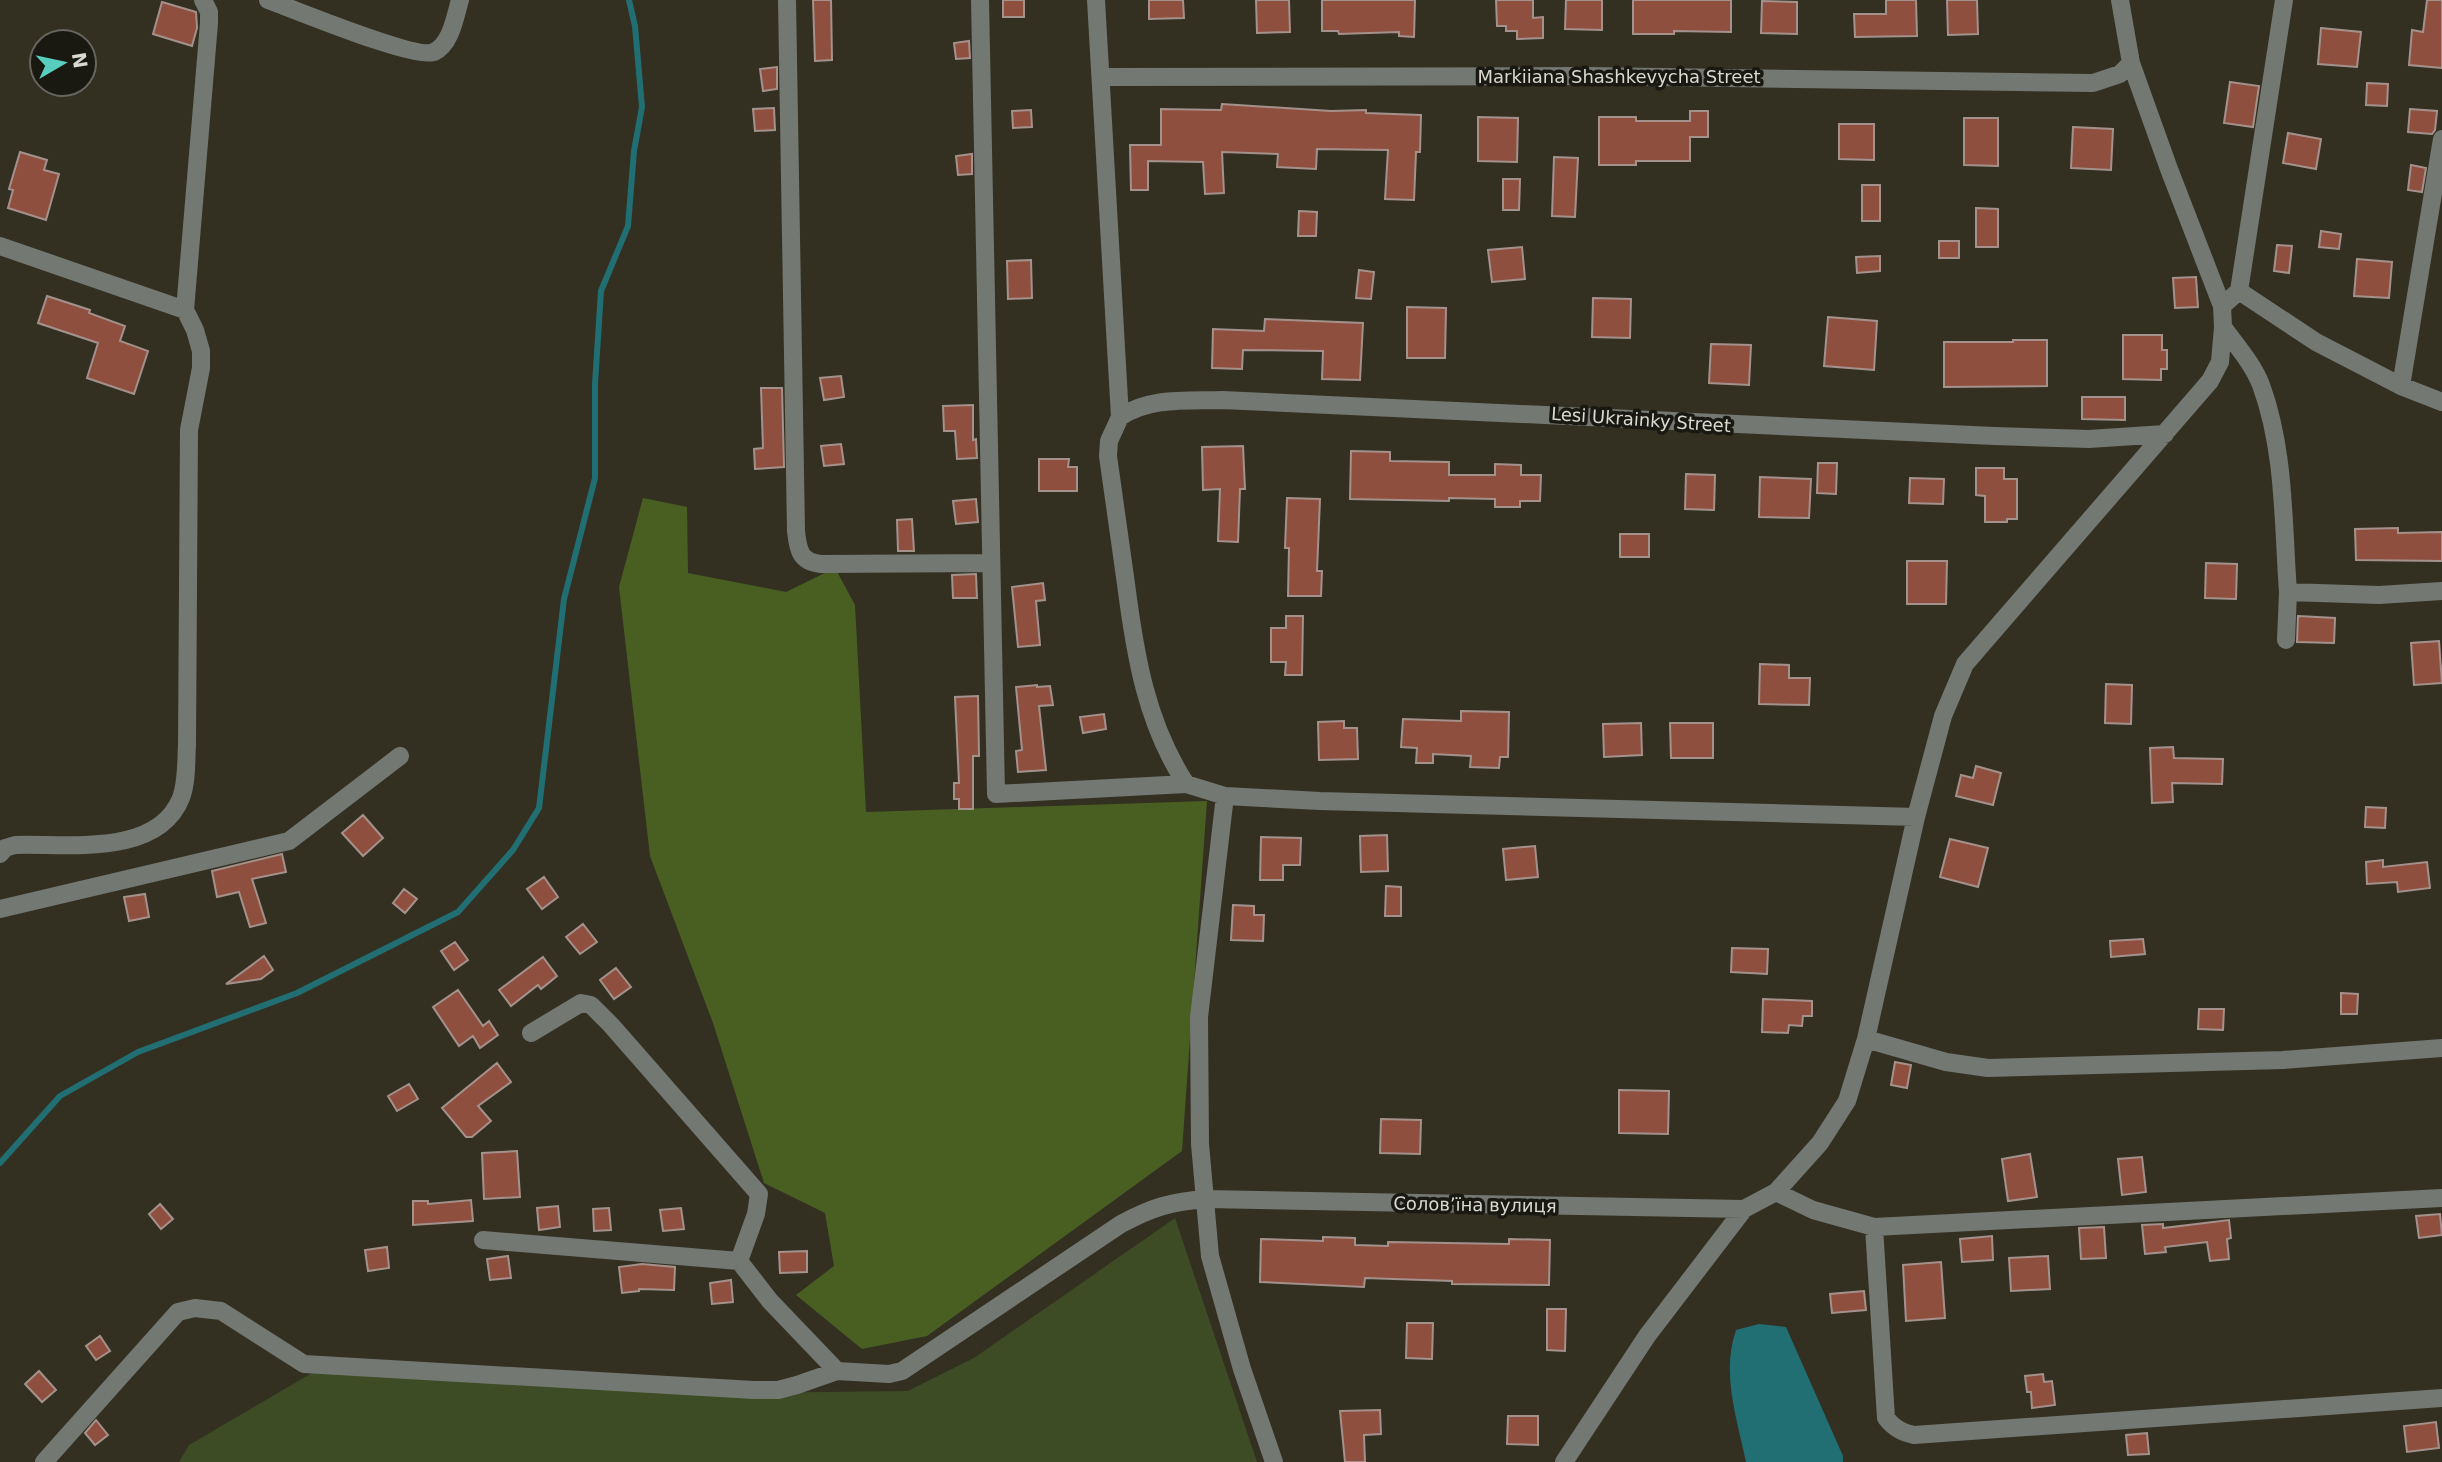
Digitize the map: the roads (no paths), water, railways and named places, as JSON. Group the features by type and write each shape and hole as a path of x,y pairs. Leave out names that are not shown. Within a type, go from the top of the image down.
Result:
{"street":[{"path":"0,853 15,845 75,846 120,841 162,824 172,814 184,786 187,745 189,430 201,368 201,351 185,310 209,23 209,12 203,0"},
{"path":"268,0 393,46 427,54 442,47 447,39 460,0"},
{"path":"787,0 796,517 800,554 812,563 821,564 991,563"},
{"path":"980,0 996,794 1186,783 1225,796 1320,802 1916,817"},
{"path":"1096,0 1120,417 1109,441 1108,456 1136,655 1149,709 1172,763 1186,783"},
{"path":"1564,1462 1647,1336 1744,1209 1776,1192 1820,1143 1847,1101 1866,1039 1916,817 1943,716 1965,664 2210,381 2220,362 2224,327 2221,306 2131,63 2120,0"},
{"path":"2221,306 2239,291 2284,0"},
{"name":"Markiiana Shashkevycha Street","path":"1101,77 1588,76 2093,83 2120,74 2131,63"},
{"path":"2401,386 2442,139"},
{"path":"0,246 185,310"},
{"path":"2239,291 2316,342 2401,386 2442,402"},
{"path":"2224,327 2254,371 2272,420 2278,457 2288,592 2286,640"},
{"name":"Lesi Ukrainky Street","path":"1120,417 1136,407 1165,401 1222,400 1994,436 2089,439 2165,434"},
{"path":"2288,592 2379,595 2442,591"},
{"path":"0,909 289,841 400,756"},
{"path":"1225,796 1199,1017 1200,1144 1206,1226 1210,1256 1242,1369 1274,1462"},
{"path":"531,1032 581,1003 591,1005 611,1025 759,1194 756,1214 738,1261"},
{"path":"1866,1039 1946,1062 1988,1068 2283,1060 2442,1048"},
{"path":"1776,1192 1813,1210 1874,1227 2442,1198"},
{"name":"Соловʼїна вулиця","path":"837,1371 889,1374 902,1371 1121,1224 1147,1210 1170,1202 1206,1199 1744,1209"},
{"path":"1874,1227 1886,1418 1894,1428 1904,1433 2131,1421 2442,1398"},
{"path":"44,1462 178,1312 195,1308 220,1311 304,1364 754,1391 778,1390 837,1371 770,1301 738,1261 483,1240"}],"water":[{"path":"1759,1324 1786,1327 1843,1456 1843,1462 1746,1462 1732,1396 1730,1363 1736,1330"}],"waterway":[{"path":"0,1163 60,1096 138,1052 297,993 458,912 513,850 539,808 564,599 595,478 595,384 601,291 628,226 634,151 642,107 635,26 629,0"}]}
